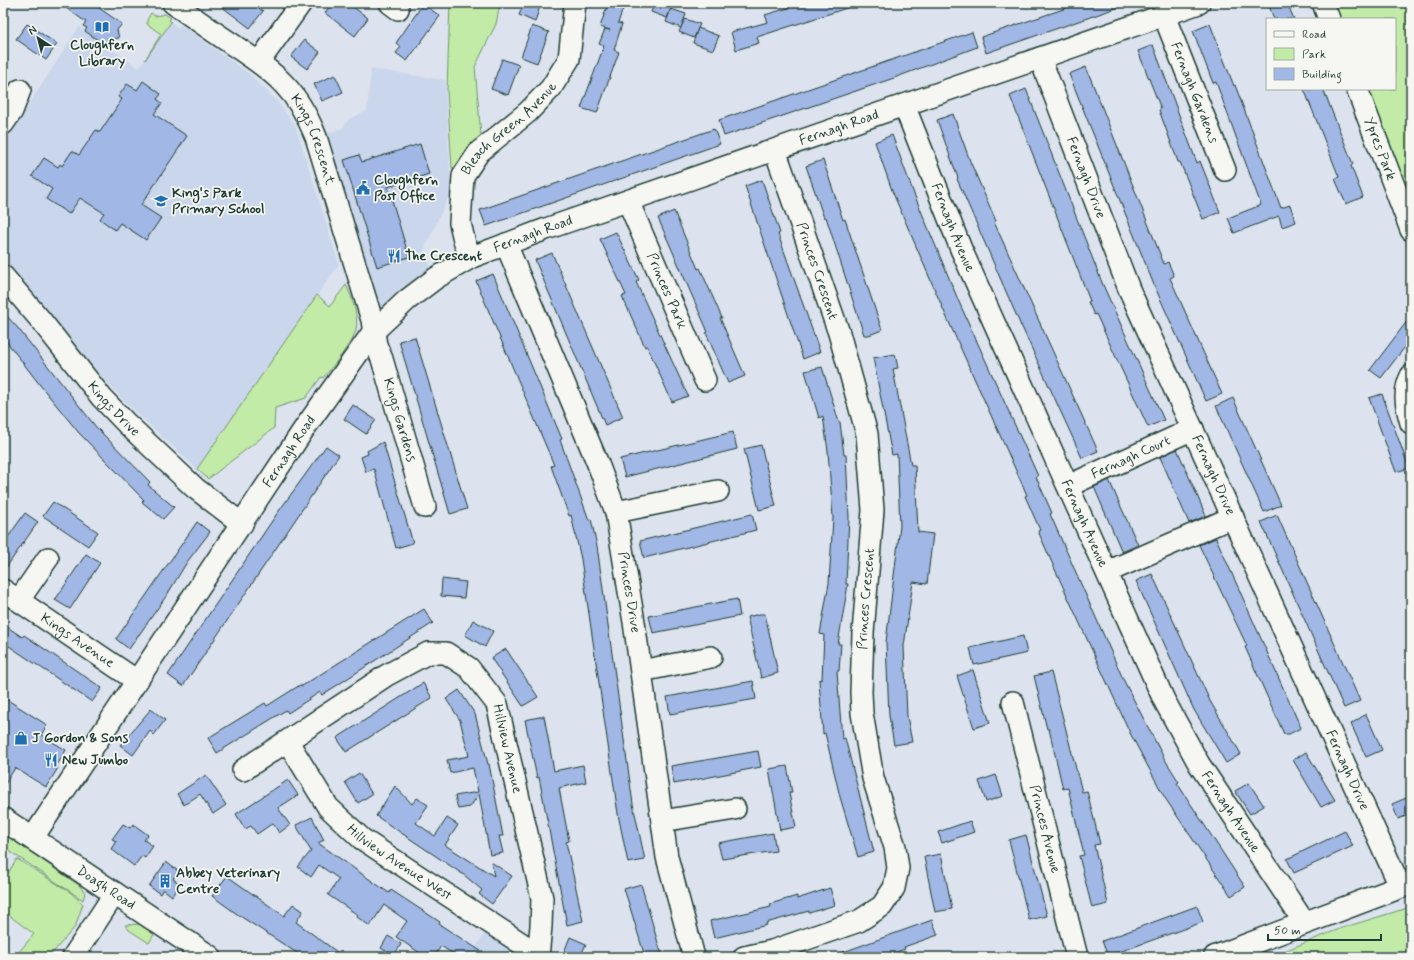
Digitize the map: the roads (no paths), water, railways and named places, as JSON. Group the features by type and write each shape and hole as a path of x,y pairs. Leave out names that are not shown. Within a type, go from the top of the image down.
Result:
{"main road":[{"name":"Doagh Road","path":"3,819 210,957"},
{"path":"1215,957 1405,884"}],"street":[{"name":"Kings Crescent","path":"173,3 259,62 286,85 303,108 318,142 372,320 373,332"},
{"path":"259,62 301,3"},
{"name":"Bleach Green Avenue","path":"472,257 465,244 460,223 463,176 479,152 528,112 554,83 569,59 574,29 575,3"},
{"name":"Fernagh Road","path":"32,839 304,429 373,332 407,300 436,278 472,257 506,244 1040,58 1166,8 1199,3"},
{"path":"1323,3 1329,18"},
{"name":"Fernagh Gardens","path":"1166,8 1167,23 1225,170"},
{"name":"Fernagh Drive","path":"1040,58 1129,289 1233,517 1405,884"},
{"path":"3,124 12,111 20,90"},
{"name":"Ypres Park","path":"1357,90 1411,230"},
{"name":"Fernagh Avenue","path":"904,105 961,249 1164,700 1199,764 1304,922"},
{"name":"Princes Crescent","path":"744,957 772,951 858,921 882,906 894,888 898,868 895,847 873,778 862,713 861,692 863,633 872,510 867,434 838,333 775,150"},
{"name":"Princes Park","path":"628,201 705,380"},
{"name":"Princes Drive","path":"506,244 598,464 616,512 641,671 667,857 694,957"},
{"name":"Kings Drive","path":"3,276 39,318 102,398 127,424 195,488 242,524"},
{"name":"Kings Gardens","path":"373,332 425,508"},
{"path":"1411,376 1408,382 1405,403 1411,422"},
{"name":"Fernagh Court","path":"1068,486 1193,429"},
{"path":"616,512 718,490"},
{"path":"1107,572 1233,517"},
{"name":"Kings Avenue","path":"48,558 11,595 137,681"},
{"name":"Hillview Avenue","path":"243,770 288,742 387,675 428,653 446,653 469,668 497,704 542,898 539,956"},
{"path":"641,671 711,657"},
{"name":"Princes Avenue","path":"1013,702 1077,957"},
{"name":"Hillview Avenue West","path":"288,742 328,807 362,839 539,956"},
{"path":"662,821 735,809"},
{"path":"73,957 115,893"}],"place":[{"name":"Cloughfern Library","path":"102,27"},
{"name":"Cloughfern Post Office","path":"363,188"},
{"name":"King's Park Primary School","path":"161,201"},
{"name":"The Crescent","path":"394,256"},
{"name":"J Gordon & Sons","path":"21,738"},
{"name":"New Jumbo","path":"51,760"},
{"name":"Abbey Veterinary Centre","path":"165,881"}]}
